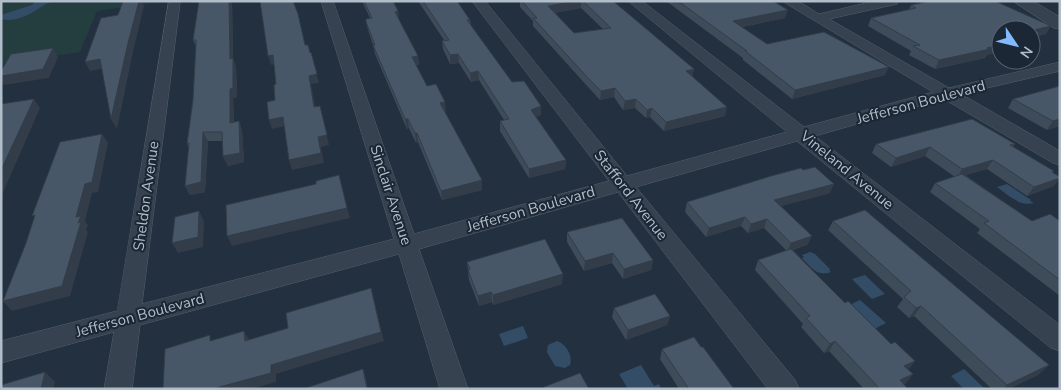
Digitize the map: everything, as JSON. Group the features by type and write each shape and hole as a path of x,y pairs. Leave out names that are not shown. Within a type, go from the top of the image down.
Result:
{"street":[{"name":"Sinclair Avenue","path":"327,1 454,389"},
{"name":"Stafford Avenue","path":"478,1 785,389"},
{"name":"Vineland Avenue","path":"634,1 1060,340"},
{"path":"788,1 1060,159"},
{"path":"818,18 893,1"},
{"path":"1021,1 1060,24"},
{"name":"Sheldon Avenue","path":"118,389 174,3"},
{"name":"Jefferson Boulevard","path":"1,352 407,244 948,93 1060,66"}],"green space":[{"path":"1,1 166,1 97,11 80,52 1,64"}],"water":[{"path":"36,1 60,1 46,4 29,14 13,20 1,19 1,15 32,5"},
{"path":"1007,184 1034,203 1019,202 997,187"},
{"path":"810,252 815,254 831,272 822,273 812,268 802,258 804,257 802,255"},
{"path":"865,275 885,294 872,299 852,279"},
{"path":"860,300 886,323 872,330 847,306"},
{"path":"523,326 528,338 504,346 499,334"},
{"path":"557,341 570,354 570,365 565,368 555,366 547,352 548,345"},
{"path":"641,365 654,386 659,384 661,389 628,389 619,374"},
{"path":"964,369 985,389 964,389 951,376"}],"building":[{"path":"123,1 139,1 111,119 100,59 85,62 101,18 118,15"},
{"path":"199,1 229,1 230,59 233,58 233,88 230,89 230,123 239,121 240,153 223,156 222,132 203,132 201,182 185,186 189,143 187,144 193,100 196,40 193,40"},
{"path":"260,1 293,1 305,45 308,45 311,52 317,74 309,76 314,107 320,106 327,135 318,137 321,153 289,160 283,117 269,120 267,102 275,100 274,85 276,84 273,55 268,56"},
{"path":"364,1 393,1 398,11 395,12 418,56 412,57 427,86 436,84 445,102 440,103 482,180 441,191 417,133 415,133 408,119 405,119 373,45 375,45 366,22 366,19 372,18"},
{"path":"423,1 457,1 470,20 467,20 512,82 524,81 541,106 531,110 566,160 529,169 500,121 509,119 478,71 470,73 458,54 450,55 442,41 449,40"},
{"path":"522,1 575,1 548,6 574,33 611,28 583,1 613,1 694,69 686,71 727,107 666,122 652,108 647,110 636,99 625,101 615,88 601,91 533,18 537,18"},
{"path":"678,1 773,1 788,10 733,21 767,44 824,32 889,67 795,90 745,51 747,51"},
{"path":"930,1 995,1 1038,20 991,20 991,47 987,48 990,49 939,60 913,46 920,45 871,18 916,8 911,5"},
{"path":"1041,22 1051,26 1041,28"},
{"path":"53,48 43,69 1,76 1,71 11,54"},
{"path":"1060,86 1060,119 1053,121 1013,99"},
{"path":"34,99 1,170 1,104"},
{"path":"972,119 1015,144 1010,145 1054,171 1052,172 1060,178 1034,187 993,160 962,169 930,147 896,158 876,144"},
{"path":"102,134 92,182 85,184 76,217 81,216 78,223 81,222 62,286 3,301 26,243 35,215 32,216 60,142"},
{"path":"815,167 834,184 774,200 812,236 791,243 767,219 751,224 745,217 709,228 687,202 771,176 801,168 803,170"},
{"path":"962,174 1032,221 1050,214 1060,221 1060,280 984,223 989,221 935,183"},
{"path":"339,175 347,208 227,236 226,205 316,184 316,181"},
{"path":"865,210 1049,365 1007,385 921,306 916,308 904,297 911,291 833,221"},
{"path":"199,211 198,237 172,243 175,217"},
{"path":"622,218 653,260 624,269 613,253 585,261 567,232"},
{"path":"545,239 563,274 493,295 491,292 478,296 468,270 470,269 467,262"},
{"path":"791,249 845,303 848,301 891,344 895,342 915,361 904,366 913,374 900,380 908,389 880,389 835,341 830,344 806,318 810,316 758,260"},
{"path":"371,288 381,332 271,365 271,373 212,389 163,389 165,349 210,335 210,341 244,331 245,341 288,328 286,313"},
{"path":"655,294 670,316 628,330 614,308"},
{"path":"694,337 734,389 689,389 662,349"},
{"path":"363,369 367,389 306,389 306,388"},
{"path":"45,372 41,389 1,389 1,385"},
{"path":"580,373 589,389 545,389 544,387"}]}
